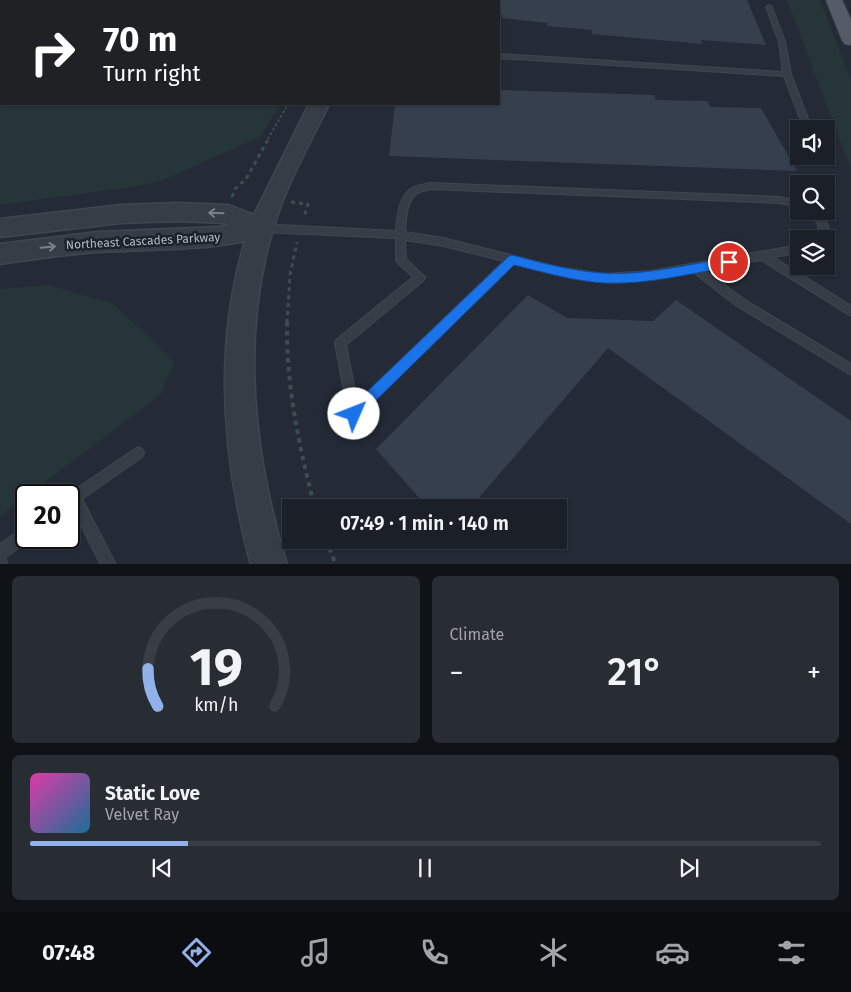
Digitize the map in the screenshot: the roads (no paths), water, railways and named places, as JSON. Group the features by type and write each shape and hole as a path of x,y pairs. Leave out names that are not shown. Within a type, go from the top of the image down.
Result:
{"main road":[{"path":"834,0 851,40"}],"street":[{"path":"269,564 252,496 243,445 240,400 242,322 252,258 261,228 319,105"},
{"name":"Northeast Cascades Parkway","path":"0,228 121,214 178,212 228,214 261,228"},
{"name":"Northeast Cascades Parkway","path":"0,254 98,242 220,238 261,228"}],"lane":[{"path":"769,7 782,42 787,74 805,120"},
{"path":"500,56 787,74"},
{"path":"512,260 354,414 340,343 420,277 401,261 400,235 405,203 414,191 430,186 780,200 790,202"},
{"path":"261,228 400,235 443,242 558,272 604,278 650,275 790,251"},
{"path":"763,256 851,311"},
{"path":"695,268 741,303 851,370"},
{"path":"80,493 138,453"},
{"path":"80,513 109,564"},
{"path":"0,553 15,541"}]}
